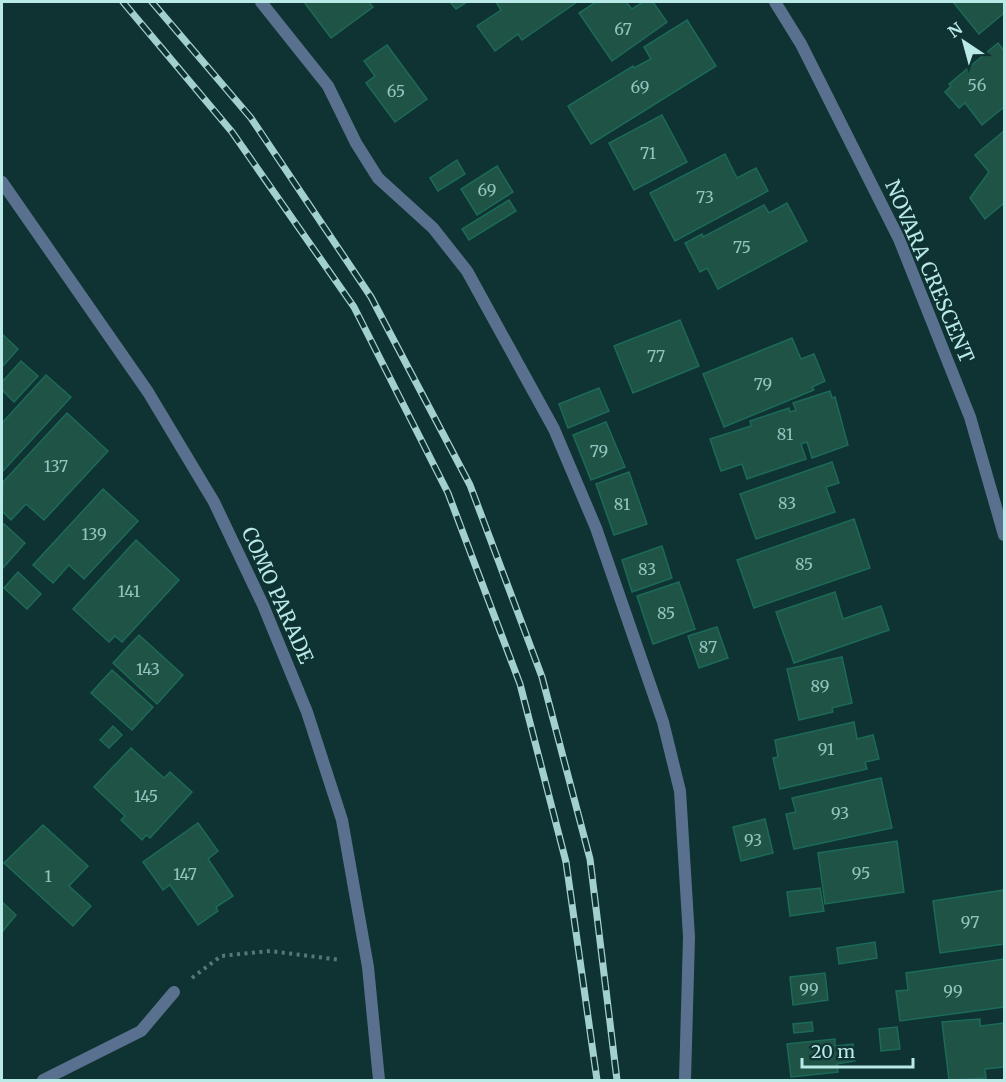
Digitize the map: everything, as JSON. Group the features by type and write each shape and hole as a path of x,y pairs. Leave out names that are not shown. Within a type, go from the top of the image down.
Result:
{"street":[{"path":"261,2 328,86 356,142 378,178 433,228 467,272 554,429 596,528 663,722 680,791 689,937 685,1080"},
{"name":"NOVARA CRESCENT","path":"776,2 801,44 899,239 970,417 1005,535"},
{"name":"COMO PARADE","path":"2,182 148,393 214,502 263,605 307,712 342,819 369,967 379,1080"},
{"path":"44,1080 141,1031 174,992"}],"path":[{"path":"174,992 221,956 270,951 323,956 369,967"}],"building":[{"path":"304,2 369,2 373,7 331,38"},
{"path":"450,2 467,2 456,9"},
{"path":"496,2 577,2 522,40 518,34 495,51 477,26 501,10"},
{"path":"596,2 626,2 632,9 643,2 653,2 667,22 612,61 579,13"},
{"path":"953,2 1004,2 1004,13 979,34"},
{"path":"687,20 716,66 591,144 568,106 633,66 634,68 651,59 644,47"},
{"path":"998,43 1004,51 1004,107 982,125 965,103 959,108 945,92 951,86 949,84"},
{"path":"387,45 427,99 395,122 366,83 375,76 364,61"},
{"path":"662,115 687,162 634,190 609,143"},
{"path":"1004,131 1004,203 985,219 970,198 989,172 975,155"},
{"path":"725,154 737,178 756,168 768,191 675,241 650,193"},
{"path":"457,160 465,174 438,191 430,178"},
{"path":"497,166 513,192 477,215 461,189"},
{"path":"509,200 516,211 469,240 462,229"},
{"path":"787,203 807,241 718,289 707,268 700,272 685,243 702,234 703,237 764,205 769,213"},
{"path":"680,320 699,366 633,393 614,346"},
{"path":"2,334 18,349 2,367"},
{"path":"792,338 801,359 814,354 825,381 812,387 814,390 724,427 703,374"},
{"path":"21,361 38,376 14,402 2,390 2,382"},
{"path":"46,375 71,397 2,472 2,423"},
{"path":"599,388 609,411 568,428 559,404"},
{"path":"830,391 832,398 835,397 848,445 812,458 807,442 801,444 806,459 747,479 742,464 721,471 710,439 751,426 750,421 789,408 790,412 796,410 793,403"},
{"path":"67,413 108,451 44,520 26,504 11,520 2,511 3,482"},
{"path":"606,422 625,467 591,480 573,435"},
{"path":"832,462 839,483 826,487 835,512 756,539 740,494"},
{"path":"629,472 647,524 614,535 596,484"},
{"path":"103,489 138,521 84,579 69,565 53,583 33,565"},
{"path":"854,519 870,568 754,608 737,560"},
{"path":"4,524 25,543 2,569 2,526"},
{"path":"136,540 179,580 122,642 115,636 109,642 73,609"},
{"path":"662,546 672,578 632,592 622,560"},
{"path":"18,572 41,594 27,609 4,588"},
{"path":"679,582 695,629 653,644 637,596"},
{"path":"835,592 843,619 881,606 889,630 794,663 776,612"},
{"path":"717,627 728,658 699,668 688,636"},
{"path":"139,635 183,675 157,704 113,663"},
{"path":"842,657 852,703 832,708 833,712 799,720 787,669"},
{"path":"112,670 153,707 132,730 91,693"},
{"path":"854,722 857,739 873,735 879,759 865,762 867,769 780,789 773,758 778,757 775,740"},
{"path":"113,726 122,735 109,748 100,740"},
{"path":"131,748 164,778 170,772 192,792 150,838 146,835 142,840 121,820 125,816 94,787"},
{"path":"881,778 892,828 794,849 786,814 796,812 792,798"},
{"path":"765,819 773,853 741,861 733,827"},
{"path":"198,823 218,851 208,859 233,896 216,907 218,911 198,925 170,885 163,890 143,862"},
{"path":"43,825 88,866 69,886 91,906 73,926 4,863"},
{"path":"897,841 904,892 825,904 818,853"},
{"path":"820,888 824,911 790,916 787,892"},
{"path":"1004,890 1004,944 940,953 933,901"},
{"path":"2,902 16,915 2,932"},
{"path":"875,942 877,958 839,964 837,948"},
{"path":"1004,959 1004,1007 900,1021 896,991 908,990 906,973"},
{"path":"825,973 828,1000 793,1005 790,977"},
{"path":"980,1019 980,1026 1004,1023 1004,1067 985,1069 986,1078 949,1080 942,1022"},
{"path":"812,1022 813,1031 794,1033 793,1024"},
{"path":"897,1027 900,1049 881,1051 879,1029"},
{"path":"835,1039 835,1046 853,1044 855,1061 837,1064 838,1072 791,1077 787,1044"}],"railway":[{"path":"123,2 232,132 354,307 448,493 520,684 566,862 597,1080"},
{"path":"152,2 251,118 371,297 470,485 542,677 590,859 617,1080"}]}
